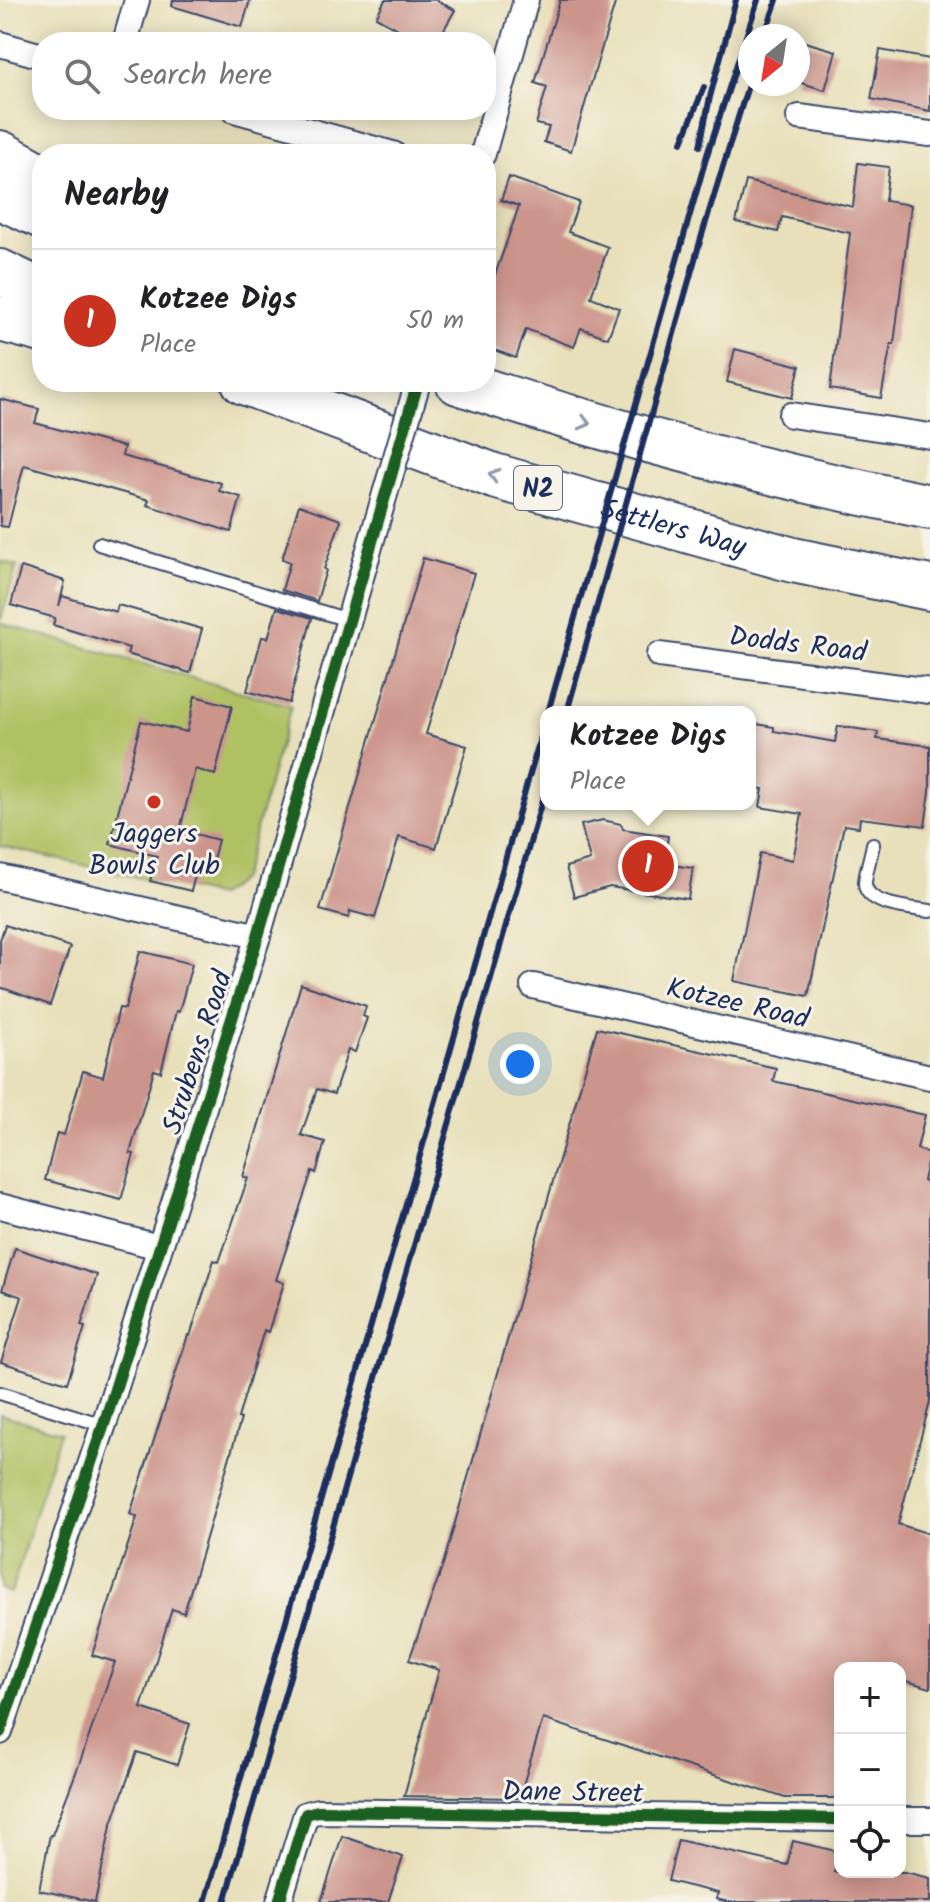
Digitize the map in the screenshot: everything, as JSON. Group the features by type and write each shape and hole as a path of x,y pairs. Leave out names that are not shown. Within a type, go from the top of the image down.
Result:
{"highway":[{"path":"0,153 32,171"},
{"path":"0,197 32,211"},
{"path":"0,272 32,287"},
{"path":"0,319 32,327"},
{"name":"Settlers Way","path":"271,392 494,476 793,560 930,588"},
{"path":"488,392 568,419 809,483 930,507"},
{"path":"809,483 930,489"},
{"path":"839,570 930,606"}],"street":[{"path":"128,32 137,0"},
{"path":"496,107 526,0"},
{"path":"0,44 32,53"},
{"path":"799,117 930,134"},
{"path":"270,120 357,144"},
{"path":"486,144 492,120"},
{"name":"Strubens Road","path":"0,1732 103,1425 258,936 415,392"},
{"path":"791,415 930,436"},
{"name":"Dodds Road","path":"659,655 930,691"},
{"path":"0,877 258,936"},
{"name":"Kotzee Road","path":"533,986 930,1077"},
{"path":"0,1206 159,1247"},
{"name":"Dane Street","path":"279,1902 299,1830 313,1806 834,1819"},
{"path":"906,1820 930,1820"}],"lane":[{"path":"99,544 348,620"},
{"path":"873,844 865,883 867,893 874,900 930,911"},
{"path":"0,1393 103,1425"}],"green space":[{"path":"0,561 17,566 0,623"},
{"path":"0,623 291,706 242,879 218,896 0,846"},
{"path":"0,1414 60,1432 11,1593 0,1589"}],"building":[{"path":"173,0 250,0 242,27 172,6"},
{"path":"385,0 436,0 455,10 443,32 404,32 376,17"},
{"path":"560,0 616,0 571,151 544,142 549,127 536,124 547,87 535,83"},
{"path":"810,43 836,51 825,90 810,86"},
{"path":"880,50 930,59 930,111 871,99"},
{"path":"858,163 889,167 885,201 911,205 894,344 891,344 881,398 830,389 850,233 782,217 778,232 736,222 746,181 853,207"},
{"path":"509,177 579,202 568,232 608,247 591,297 619,308 608,338 581,328 574,347 526,329 516,358 496,351 496,272 519,206 501,200"},
{"path":"735,349 800,366 792,398 727,382"},
{"path":"0,399 39,409 35,423 124,447 122,456 221,483 219,491 241,497 231,532 147,505 149,500 24,465 8,527 0,526"},
{"path":"299,505 341,520 317,601 282,590 290,562 282,559"},
{"path":"423,558 474,573 426,734 467,746 436,848 399,837 375,918 350,911 349,918 320,910"},
{"path":"21,567 65,581 59,606 62,596 116,612 118,605 202,629 190,673 127,654 129,648 53,625 55,618 11,605"},
{"path":"277,608 312,618 289,703 247,691 262,637 268,638"},
{"name":"Jaggers Bowls Club","path":"195,696 232,706 215,775 195,769 180,830 218,840 209,875 196,872 191,891 150,881 157,856 110,844 141,721 187,732"},
{"path":"756,724 774,727 774,731 835,742 838,726 878,732 877,739 930,746 930,792 925,826 860,818 859,827 844,825 808,996 734,981 760,853 793,860 802,814 760,807 763,789 756,788"},
{"path":"603,820 621,824 623,829 668,836 664,864 693,868 688,899 610,887 574,897 566,867 590,860 581,825"},
{"path":"5,925 70,947 50,1005 0,987 0,940"},
{"path":"140,951 192,964 179,1012 176,1011 161,1072 154,1070 130,1153 134,1154 121,1200 45,1180 57,1133 64,1135 83,1071 103,1077 119,1008 125,1009"},
{"path":"301,984 366,1006 363,1016 367,1018 355,1052 348,1050 334,1094 317,1089 301,1135 325,1142 316,1173 312,1171 276,1280 284,1283 268,1332 264,1330 184,1613 172,1609 141,1708 190,1724 177,1765 137,1752 111,1826 95,1902 39,1890 50,1835 80,1762 115,1662 92,1655 137,1517 130,1514 214,1260 219,1262 248,1178 243,1177"},
{"path":"597,1028 776,1068 773,1081 925,1115 917,1149 929,1153 923,1181 930,1183 930,1402 898,1524 930,1534 930,1688 906,1681 906,1662 834,1662 834,1798 785,1798 543,1719 519,1798 404,1796 439,1670 409,1660 442,1568"},
{"path":"15,1248 97,1275 67,1383 1,1362 22,1297 2,1290"},
{"path":"342,1836 403,1857 388,1902 321,1902"},
{"path":"678,1840 787,1865 793,1841 834,1851 834,1878 906,1878 906,1872 930,1878 930,1902 729,1902 716,1899 718,1893 668,1881"}],"railway":[{"path":"700,146 736,0"},
{"path":"550,706 707,155 758,0"},
{"path":"768,24 777,0"},
{"path":"682,142 704,87"},
{"path":"569,706 701,238 745,96"},
{"path":"205,1902 540,739"},
{"path":"225,1902 540,808"}],"cycle path":[{"path":"0,1732 107,1415 258,936 415,392"},
{"path":"279,1902 306,1814 318,1811 834,1819"}],"place":[{"name":"Jaggers Bowls Club","path":"154,802"},
{"name":"Kotzee Digs","path":"648,866"}]}
